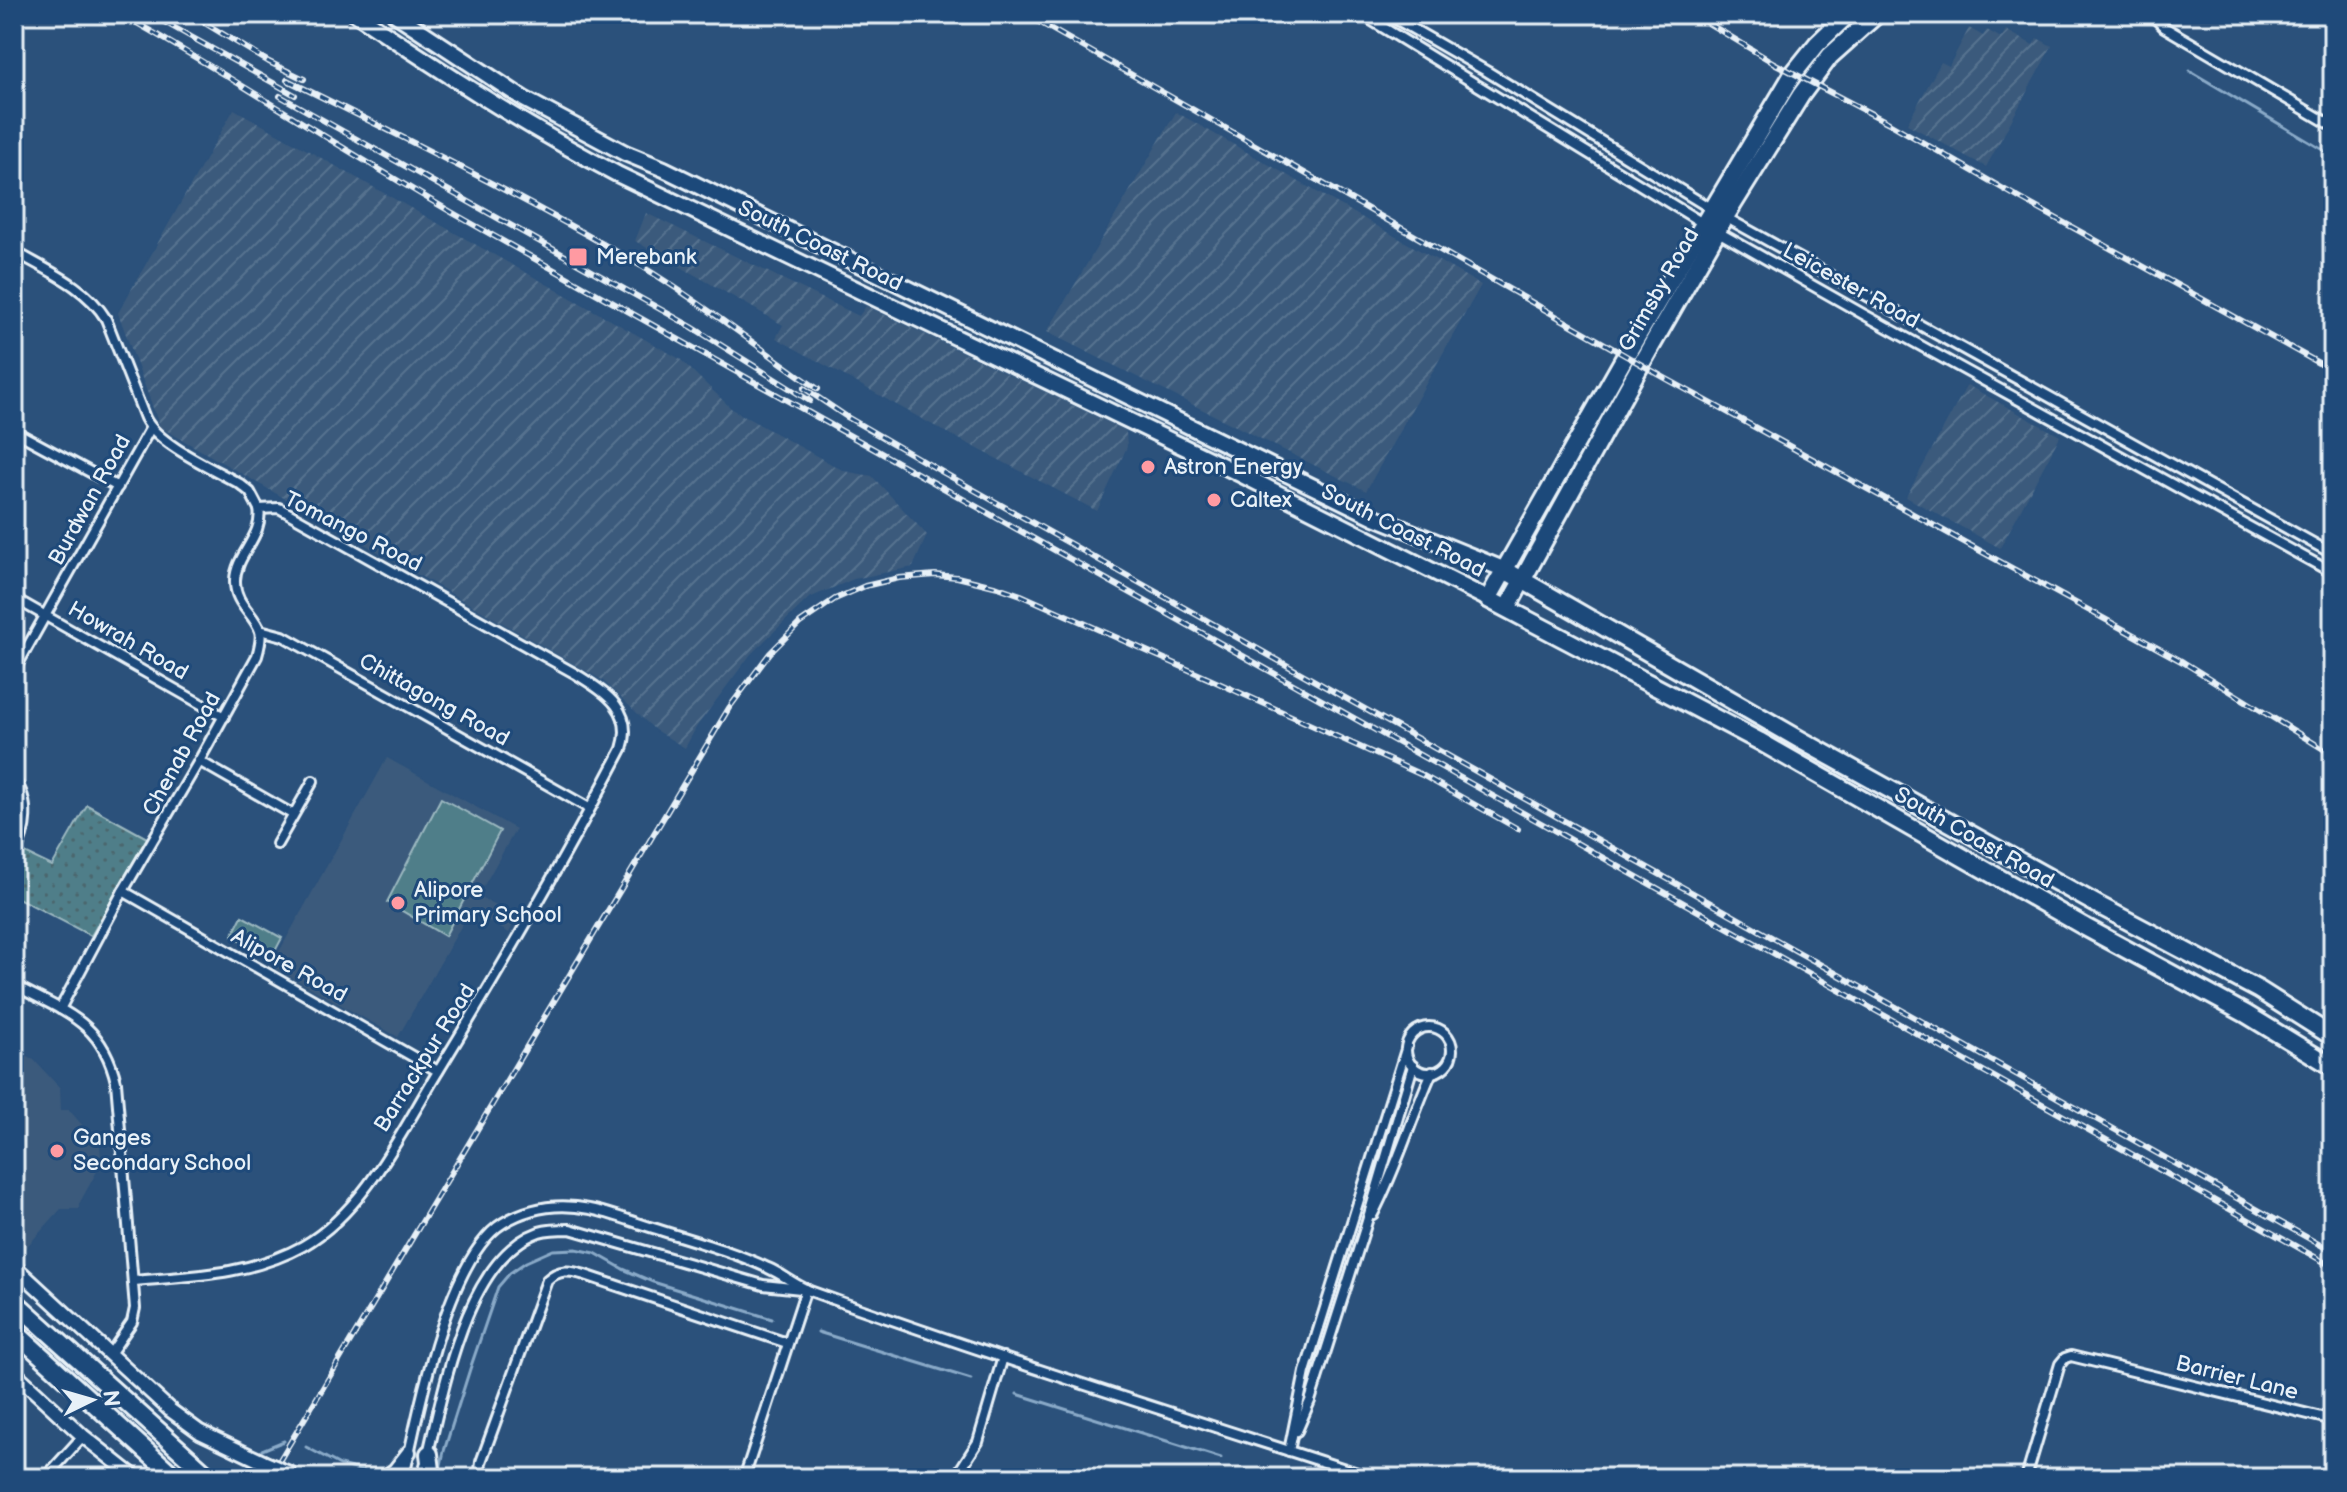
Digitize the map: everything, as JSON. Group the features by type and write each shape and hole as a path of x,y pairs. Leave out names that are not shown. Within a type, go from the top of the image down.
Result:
{"highway":[{"name":"Grimsby Road","path":"1507,608 1793,74 1817,44 1848,14"},
{"name":"Grimsby Road","path":"1488,599 1503,569 1714,220 1830,56 1877,14"},
{"path":"1817,44 1830,56"},
{"name":"South Coast Road","path":"1503,569 1799,739 2098,905 2259,990 2333,1037"},
{"name":"South Coast Road","path":"1488,599 1759,741 2085,927 2246,1014 2333,1067"},
{"path":"2085,927 2098,905"},
{"path":"14,1301 211,1478"},
{"path":"14,1331 176,1478"},
{"path":"429,1454 432,1478"}],"main road":[{"name":"South Coast Road","path":"356,14 541,133 1216,462 1488,599"},
{"name":"South Coast Road","path":"395,14 501,84 625,153 664,169 1375,517 1503,569"},
{"path":"423,59 434,40"},
{"path":"654,190 664,169"},
{"path":"872,296 883,276"},
{"path":"990,353 998,333"},
{"path":"1033,374 1042,354"},
{"path":"1106,409 1115,390"},
{"path":"1216,462 1227,445"},
{"path":"1400,554 1410,532"}],"street":[{"name":"Leicester Road","path":"1361,14 1714,220 1859,292 2333,554"},
{"name":"Leicester Road","path":"1387,14 1488,72 1851,308 2333,573"},
{"path":"2151,14 2164,27 2333,126"},
{"path":"14,251 82,292 97,305 106,319 150,429"},
{"path":"1851,308 1859,292"},
{"name":"Burdwan Road","path":"14,671 150,429"},
{"name":"Tomango Road","path":"150,429 240,484 250,492 259,509 279,508 552,660 606,693 621,714"},
{"path":"14,431 118,487"},
{"path":"259,509 258,528 236,571 235,584 240,601 260,630"},
{"path":"2246,524 2254,510"},
{"name":"Howrah Road","path":"14,598 224,717"},
{"name":"Chenab Road","path":"60,1009 123,891 257,656 260,630"},
{"name":"Chittagong Road","path":"260,630 283,636 589,808"},
{"name":"Barrackpur Road","path":"133,1281 227,1272 254,1266 303,1246 345,1213 375,1177 488,990 589,808 624,743 621,714"},
{"path":"199,761 292,814"},
{"path":"14,779 23,795 26,818 14,855"},
{"path":"277,844 313,781"},
{"name":"Alipore Road","path":"123,891 438,1071"},
{"path":"14,985 90,1029 99,1039 112,1065 135,1308 132,1322 110,1354"},
{"path":"1289,1451 1305,1372 1409,1039 1421,1029 1435,1028 1447,1036 1452,1051 1441,1070 1419,1071 1409,1060 1407,1046"},
{"path":"1289,1451 1310,1401 1413,1066"},
{"path":"1365,1228 1391,1179 1414,1112 1432,1072"},
{"path":"404,1478 428,1369 453,1297 478,1248 499,1225 542,1207 564,1205 593,1209 768,1268 806,1289 1289,1451 1346,1474 1373,1478"},
{"path":"422,1478 453,1351 474,1302 489,1274 505,1255 539,1233 570,1229 763,1285 806,1289"},
{"path":"14,1266 170,1410 200,1432 297,1477"},
{"path":"479,1478 481,1462 547,1280 560,1271 570,1270 787,1343"},
{"path":"744,1478 806,1289"},
{"name":"Barrier Lane","path":"2026,1478 2055,1377 2060,1364 2071,1356 2333,1420"},
{"path":"955,1478 978,1442 1003,1357"},
{"path":"14,1372 83,1436 136,1478"},
{"path":"45,1478 83,1436"},
{"path":"384,1478 409,1452"}],"shaded area":[{"path":"1969,28 1983,36 1987,30 2001,38 2006,30 2033,45 2037,38 2052,46 1986,167 1907,124 1941,62 1949,66"},
{"path":"234,109 680,359 733,410 844,471 872,476 927,535 913,567 854,579 809,598 751,654 697,726 685,748 655,730 602,680 160,427 118,313"},
{"path":"1176,112 1481,285 1366,491 1047,332"},
{"path":"646,213 859,316 866,306 1124,430 1127,447 1097,511 776,338 783,325 635,241"},
{"path":"1967,385 2060,436 2000,548 1906,497"},
{"name":"Alipore Primary School","path":"387,758 516,829 478,896 517,917 509,933 470,911 398,1037 271,966"},
{"name":"Ganges Secondary School","path":"14,1048 34,1060 60,1088 61,1110 69,1110 100,1145 101,1156 101,1164 79,1209 61,1209 22,1252 14,1245"}],"green space":[{"path":"441,798 500,831 445,936 387,902"},
{"path":"87,805 147,838 91,936 14,896 14,867 23,852 52,866"},
{"path":"242,916 282,938 272,957 232,936"}],"waterway":[{"path":"2190,71 2333,156"},
{"path":"439,1474 498,1287 510,1273 526,1262 553,1250 576,1249 595,1253 653,1282 772,1319"},
{"path":"818,1332 971,1379"},
{"path":"1017,1394 1221,1458"},
{"path":"262,1450 284,1441"},
{"path":"306,1447 340,1465 375,1474"},
{"path":"1270,1475 1280,1478"}],"railway":[{"path":"121,14 460,217 2333,1267"},
{"path":"150,14 295,95"},
{"path":"190,14 269,62 304,79"},
{"path":"1025,14 1665,378 2183,662 2333,755"},
{"path":"1693,14 1774,63 1889,123 2333,371"},
{"path":"287,80 422,147 643,267 818,389"},
{"path":"280,96 692,327 810,401"},
{"path":"804,388 847,417 944,473 2333,1252"},
{"path":"269,1478 729,708 770,653 800,623 835,599 865,586 899,578 935,575 998,587 1422,775 1518,829"}],"place":[{"name":"Merebank","path":"578,257"},
{"name":"Astron Energy","path":"1148,467"},
{"name":"Caltex","path":"1214,500"},
{"name":"Alipore Primary School","path":"398,903"},
{"name":"Ganges Secondary School","path":"57,1151"}]}
